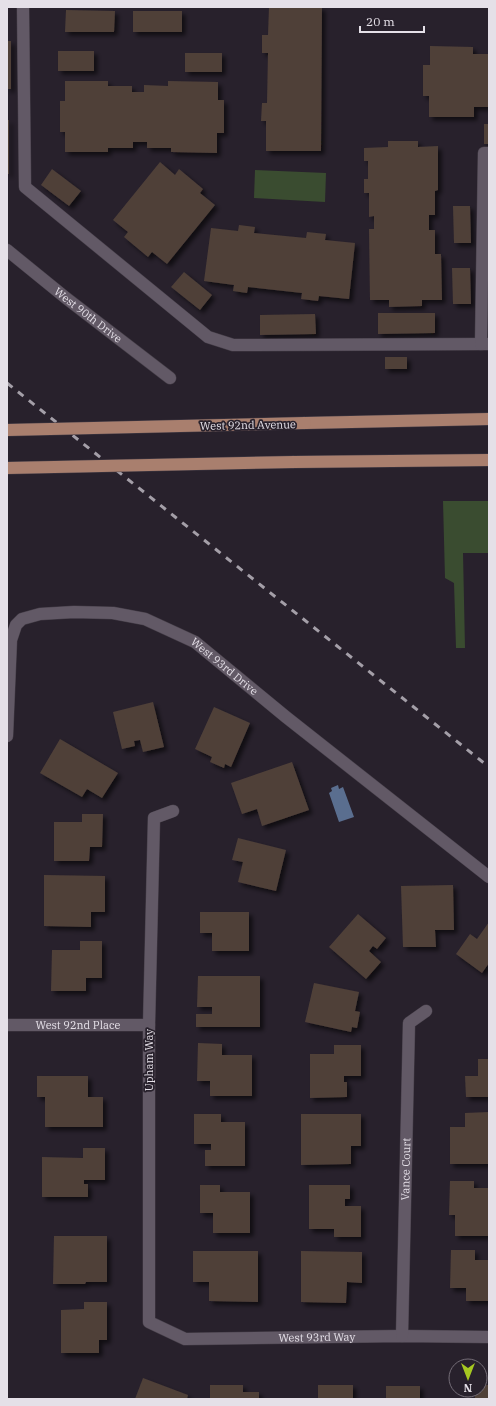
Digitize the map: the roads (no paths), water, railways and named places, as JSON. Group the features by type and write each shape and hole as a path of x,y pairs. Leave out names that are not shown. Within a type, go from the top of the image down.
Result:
{"main road":[{"name":"West 92nd Avenue","path":"7,430 489,420"},
{"path":"7,468 294,462 489,460"}],"street":[{"path":"23,7 25,187 208,337 233,345 485,344 484,153 489,153"},
{"name":"West 90th Drive","path":"7,250 66,298 170,378"},
{"name":"West 93rd Drive","path":"7,736 11,640 16,625 22,619 40,614 74,612 114,613 145,619 195,642 286,717 489,877"},
{"name":"Upham Way","path":"149,1322 149,1025 154,818 173,810"},
{"name":"Vance Court","path":"402,1336 409,1023 426,1011"},
{"name":"West 92nd Place","path":"7,1025 149,1025"},
{"name":"West 93rd Way","path":"149,1322 185,1339 402,1336 489,1337"}],"water":[{"path":"338,785 339,789 343,787 354,817 339,822 329,793 332,791 331,788"}],"railway":[{"path":"7,383 489,767"}]}
